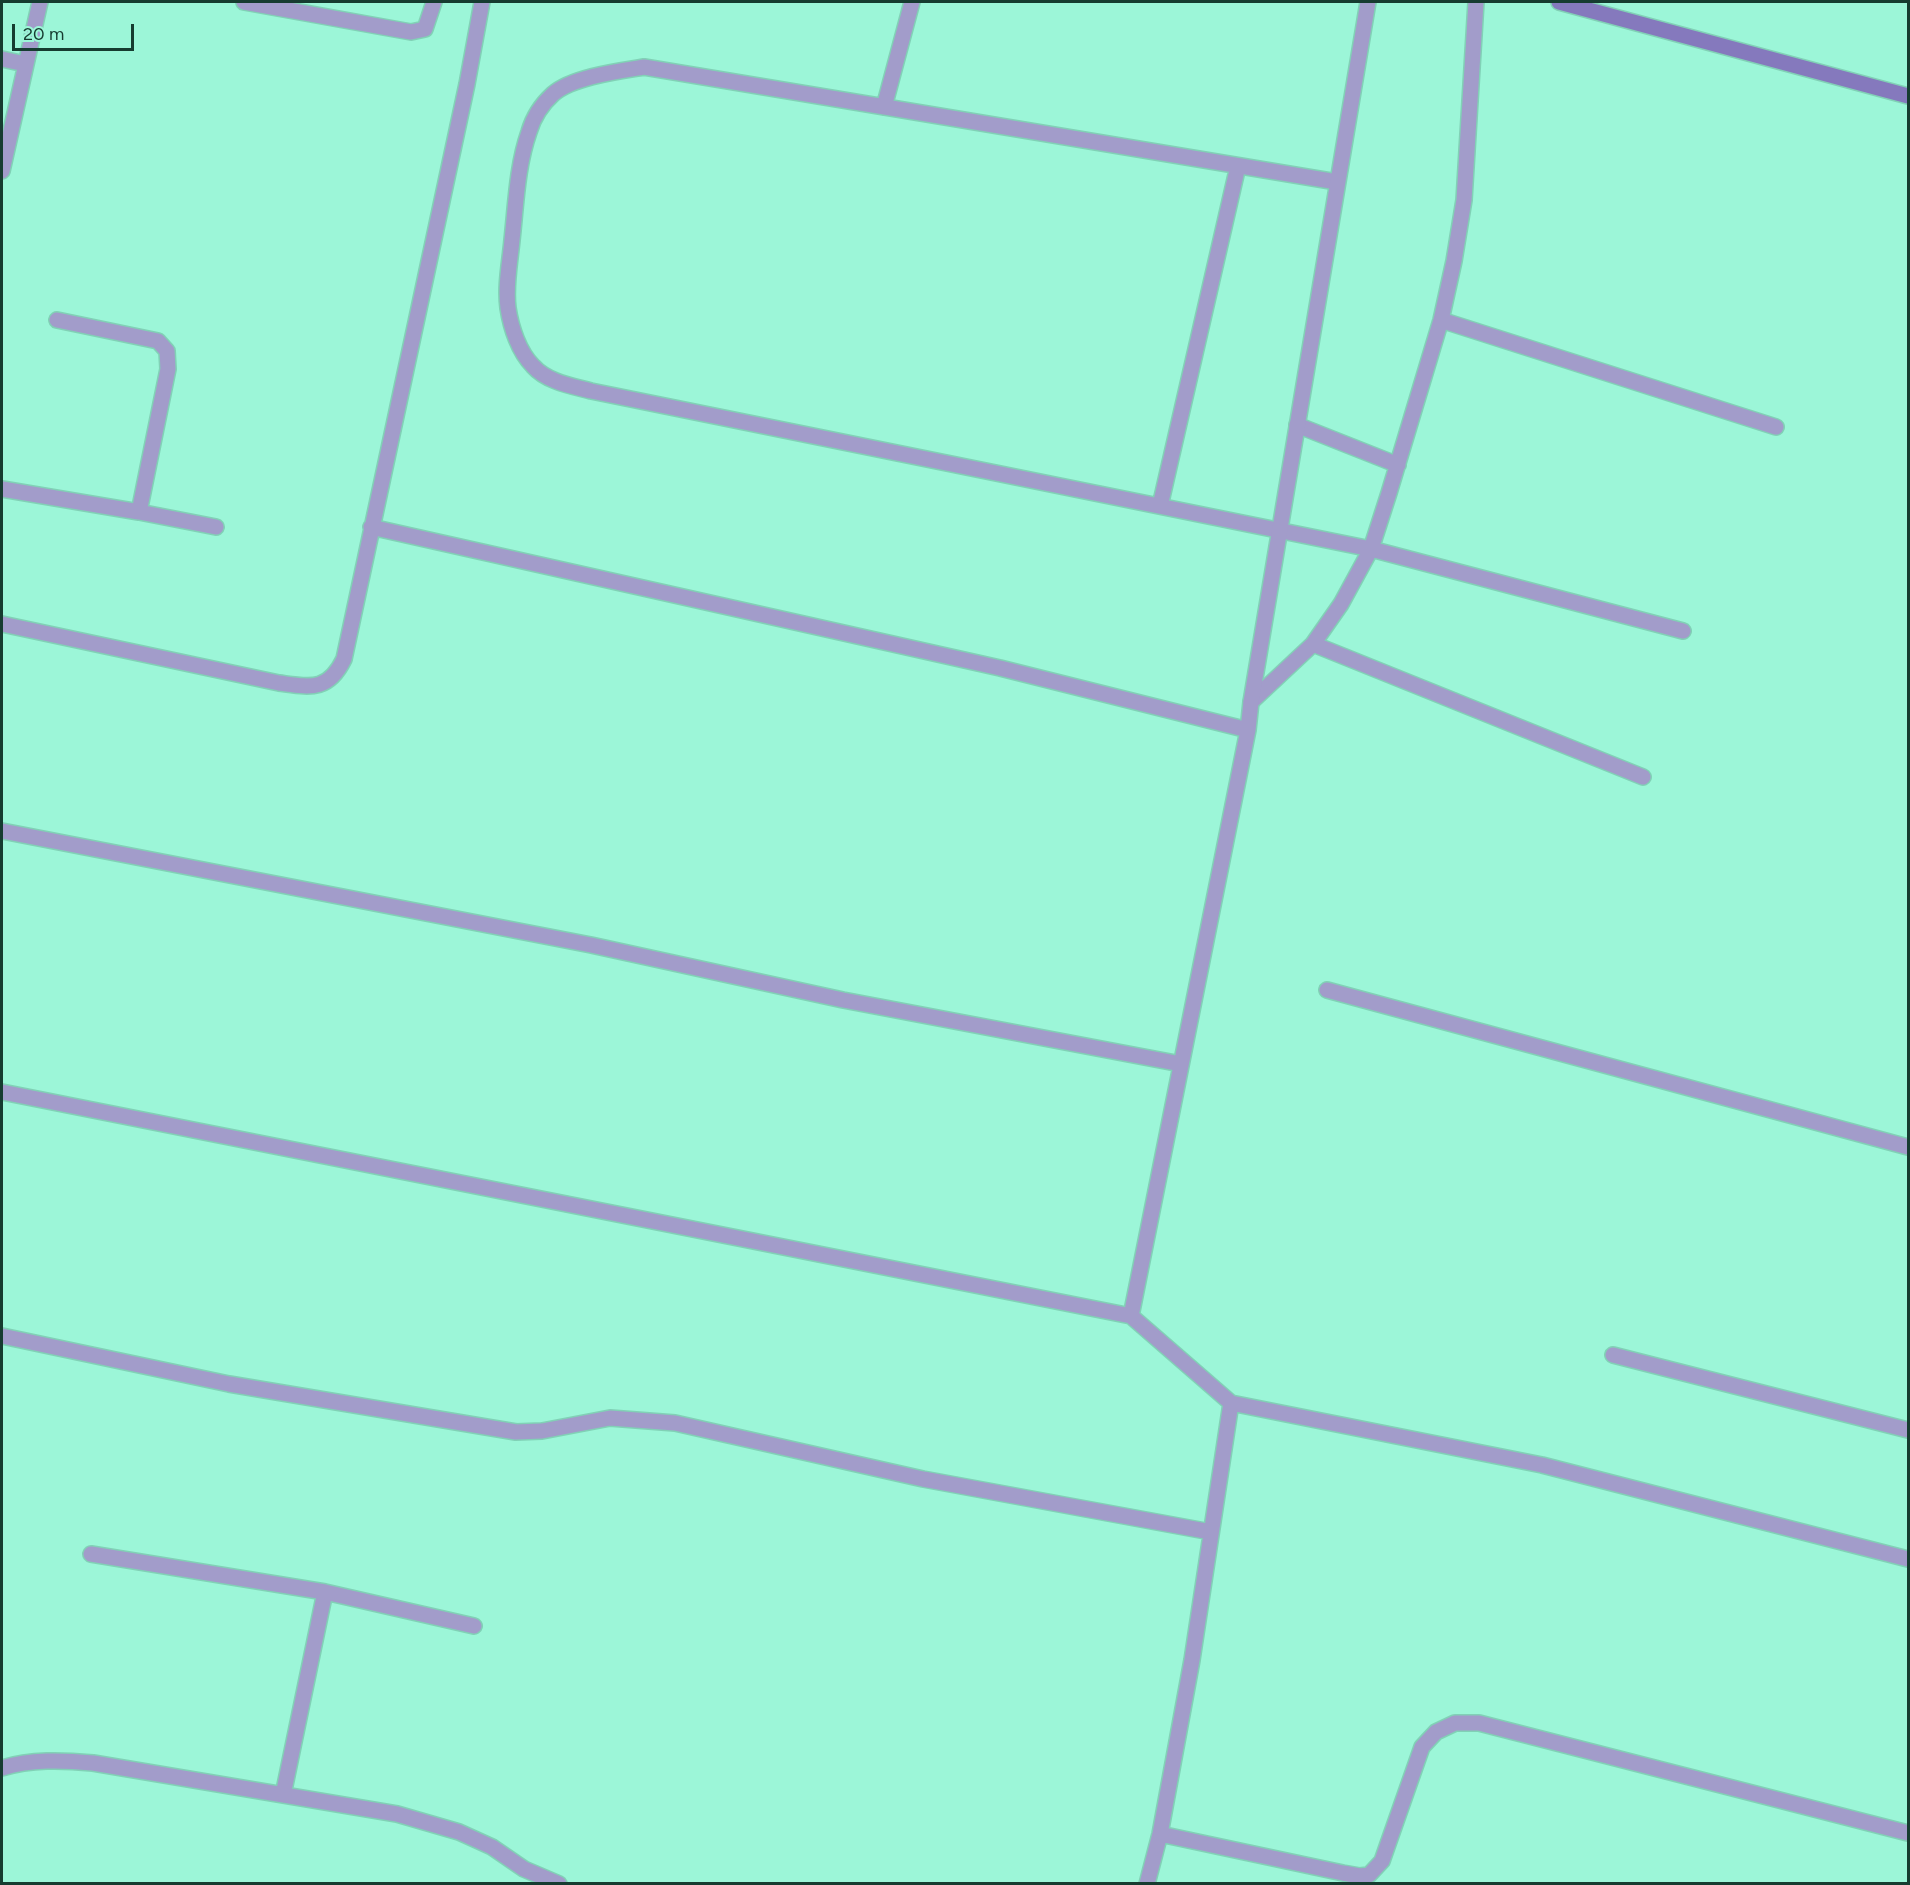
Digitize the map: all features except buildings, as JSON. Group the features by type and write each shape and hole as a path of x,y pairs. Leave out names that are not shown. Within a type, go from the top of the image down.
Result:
{"main road":[{"path":"1559,2 1908,96"}],"street":[{"path":"2,171 40,2"},
{"path":"244,2 411,32 425,29 434,2"},
{"path":"2,624 279,683 316,686 337,675 344,659 467,84 482,2"},
{"path":"884,107 912,2"},
{"path":"1131,1316 1248,730 1368,2"},
{"path":"1251,702 1312,644 1341,604 1371,549 1398,465 1441,320 1454,261 1464,200 1476,2"},
{"path":"2,58 26,64"},
{"path":"1337,182 644,67 578,82 555,92 541,107 529,131 519,168 508,307 517,342 533,367 553,380 591,391 1371,549 1683,631"},
{"path":"1160,506 1238,166"},
{"path":"57,320 158,341 167,351 168,369 139,512"},
{"path":"1441,320 1776,427"},
{"path":"1297,425 1398,465"},
{"path":"2,489 216,527"},
{"path":"371,527 1000,668 1248,730"},
{"path":"1312,644 1643,777"},
{"path":"2,831 591,945 843,1000 1181,1064"},
{"path":"1327,990 1908,1147"},
{"path":"2,1092 1131,1316 1231,1403 1542,1465 1908,1559"},
{"path":"2,1336 229,1384 516,1432 542,1431 610,1418 675,1423 924,1479 1211,1532"},
{"path":"1613,1355 1908,1430"},
{"path":"1147,1884 1160,1834 1192,1660 1231,1403"},
{"path":"92,1554 325,1592 474,1626"},
{"path":"283,1795 325,1592"},
{"path":"1160,1834 1352,1875 1376,1876 1422,1747 1436,1732 1455,1723 1479,1724 1908,1833"},
{"path":"2,1768 63,1760 93,1763 397,1814 459,1832 492,1847 524,1869 559,1884"}]}
